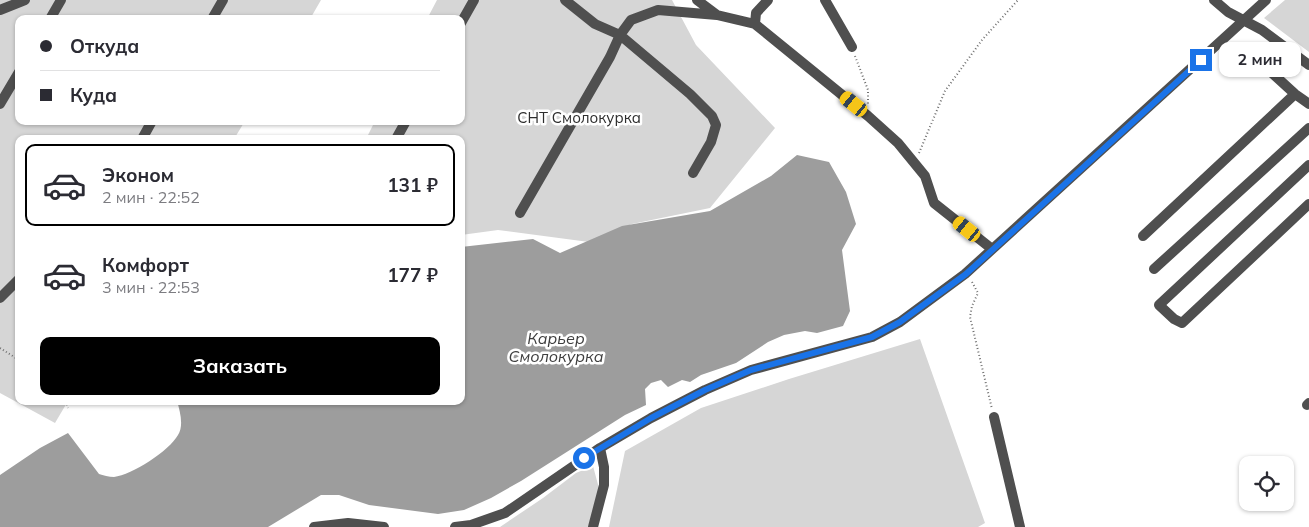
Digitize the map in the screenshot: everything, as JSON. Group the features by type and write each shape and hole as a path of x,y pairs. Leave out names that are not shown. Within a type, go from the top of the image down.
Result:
{"street":[{"path":"0,10 25,0"},
{"path":"52,15 61,0"},
{"path":"214,15 223,0"},
{"path":"465,16 474,0"},
{"path":"565,0 595,24 620,35 690,94 712,116 716,125 711,142 693,173"},
{"path":"698,0 717,15"},
{"path":"755,24 756,13 768,0"},
{"path":"825,0 852,47"},
{"path":"1214,0 1228,12 1262,30 1309,65"},
{"path":"456,527 471,525 505,512 600,448 690,398 751,370 872,337 900,322 966,274 1266,0"},
{"path":"520,213 610,57 620,35 631,20 658,10 717,15 755,24 868,116 898,143 924,176 934,203 992,249"},
{"path":"1293,52 1272,73 1294,94 1309,104"},
{"path":"0,104 15,79"},
{"path":"1143,236 1294,94"},
{"path":"1154,269 1309,128"},
{"path":"1309,164 1159,305 1174,319 1182,323 1309,204"},
{"path":"0,298 15,283"},
{"path":"994,417 1020,527"},
{"path":"593,527 604,485 604,467 600,448"},
{"path":"314,527 348,523 384,527"}],"path":[{"path":"915,164 945,91 982,40 1018,0"},
{"path":"852,47 868,90 868,116"},
{"path":"966,274 978,293 972,306 970,317 994,417"},
{"path":"0,348 15,357"}],"green space":[{"path":"0,0 321,0 312,15 15,15 15,125 243,125 236,135 15,135 15,401 0,393"},
{"name":"СНТ Смолокурка","path":"437,0 672,0 696,45 775,128 710,208 632,224 589,242 498,230 465,234 465,135 368,135 373,125 465,125 465,15 429,15"},
{"path":"1285,0 1309,0 1309,52 1264,18"},
{"path":"920,339 985,523 978,527 609,527 625,451 701,408"},
{"path":"22,405 66,405 55,423"},
{"path":"593,466 600,492 588,527 500,527 576,473"}],"water":[{"name":"Карьер Смолокурка","path":"797,155 829,162 846,192 856,224 842,250 850,311 843,326 817,333 805,331 784,335 768,342 736,363 701,375 690,382 682,380 668,387 661,380 651,383 645,389 646,405 625,415 491,498 464,510 438,514 369,505 339,495 321,495 268,527 0,527 0,475 40,448 68,433 99,474 114,477 140,467 167,448 180,431 181,423 178,405 465,405 465,247 533,239 560,253 622,226 710,211 771,176"}],"route":[{"path":"584,458 651,418 705,390 751,370 838,348 872,337 900,322 966,274 1201,60"}]}
